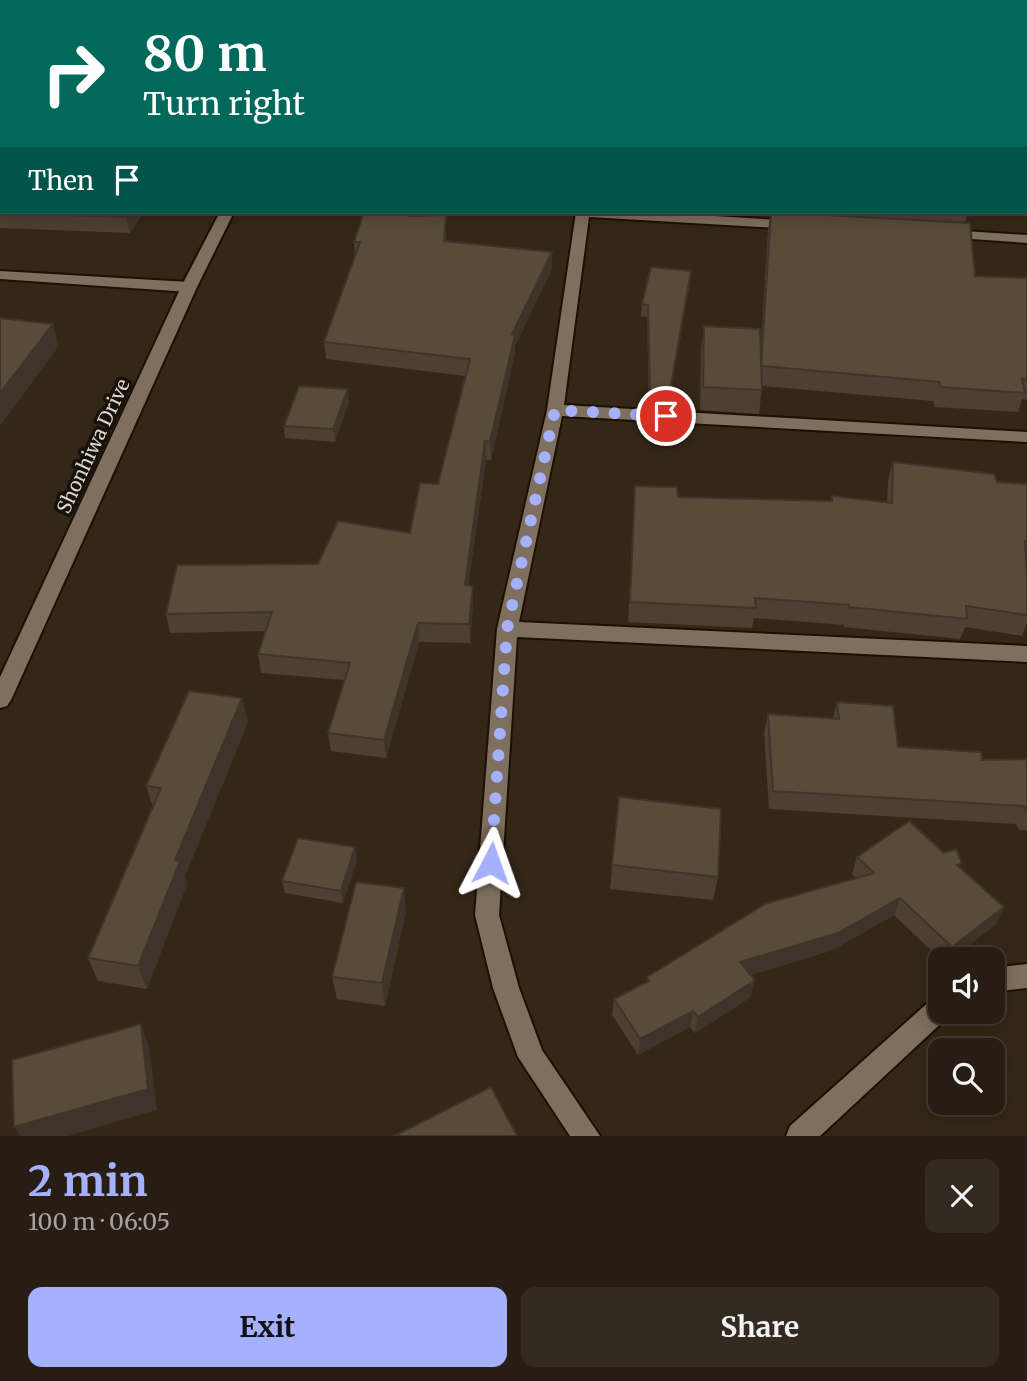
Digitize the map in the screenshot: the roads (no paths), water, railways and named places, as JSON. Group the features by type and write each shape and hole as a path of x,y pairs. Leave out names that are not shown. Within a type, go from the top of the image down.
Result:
{"street":[{"name":"Shonhiwa Drive","path":"0,700 189,287 226,214"},
{"path":"583,214 555,410 507,629 487,915 506,988 531,1056 586,1136"},
{"path":"615,214 805,226"},
{"path":"930,233 1027,239"},
{"path":"0,275 189,287"},
{"path":"555,410 1027,437"},
{"path":"507,629 1027,654"},
{"path":"1005,979 1027,976"},
{"path":"800,1136 928,1019"}]}
